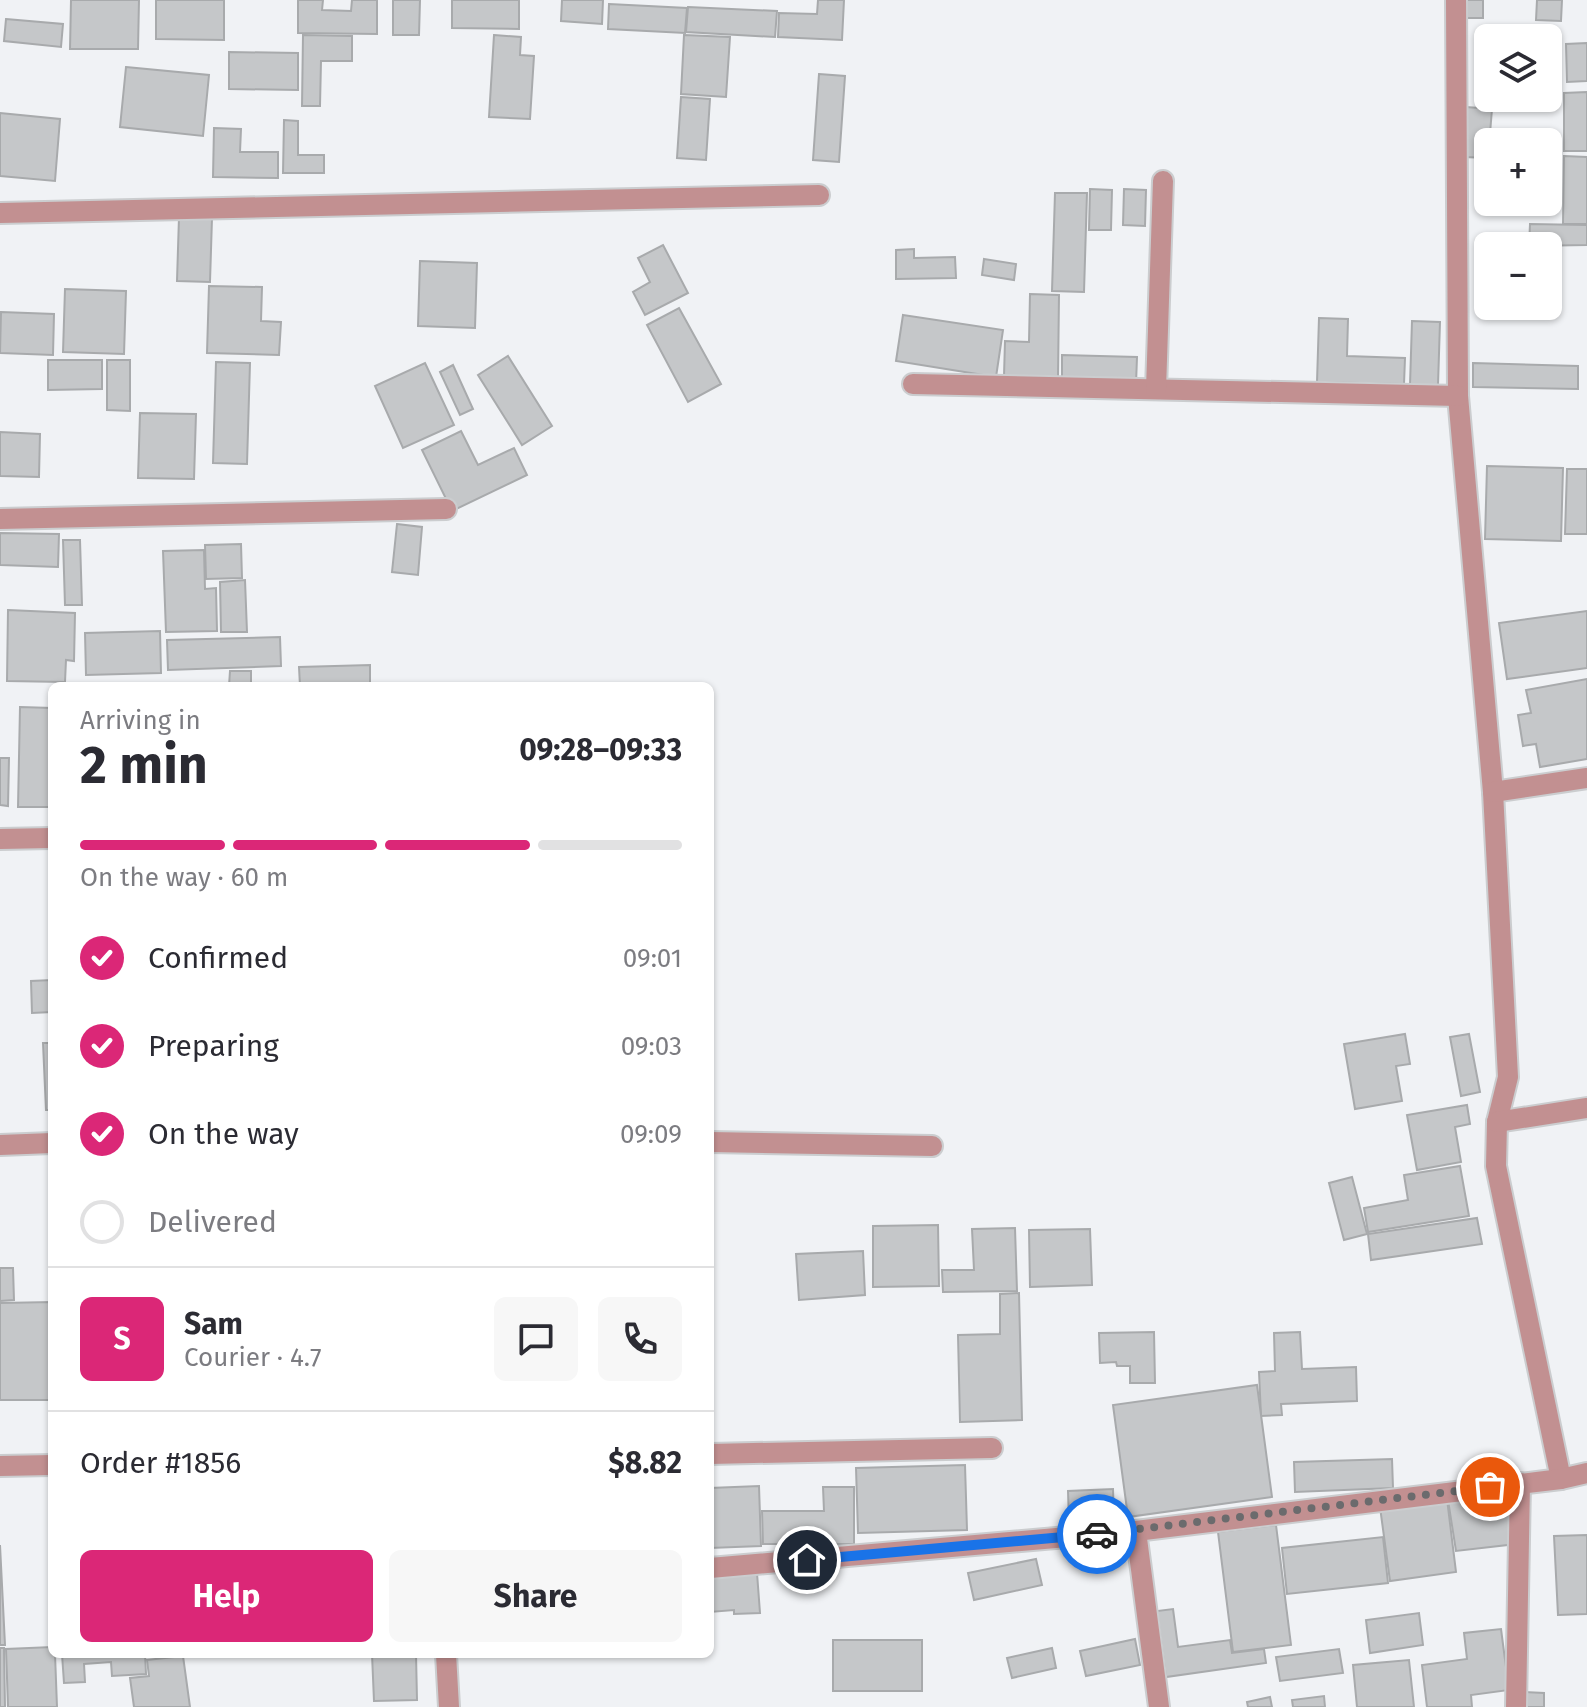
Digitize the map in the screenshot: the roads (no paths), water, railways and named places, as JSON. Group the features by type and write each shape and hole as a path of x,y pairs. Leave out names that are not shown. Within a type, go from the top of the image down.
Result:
{"street":[{"path":"1456,0 1458,396 1493,792 1508,1077 1497,1122 1496,1166 1561,1479"},
{"path":"1156,389 1163,181"},
{"path":"0,213 819,195"},
{"path":"913,384 1458,396"},
{"path":"0,519 446,509"},
{"path":"1493,792 1587,778"},
{"path":"0,839 48,838"},
{"path":"1497,1122 1587,1108"},
{"path":"714,1142 932,1146"},
{"path":"0,1145 48,1143"},
{"path":"714,1454 992,1448"},
{"path":"0,1466 48,1465"},
{"path":"714,1568 1136,1531 1561,1479 1587,1473"},
{"path":"1516,1707 1520,1483"},
{"path":"1136,1531 1159,1707"},
{"path":"449,1707 451,1658"}]}
